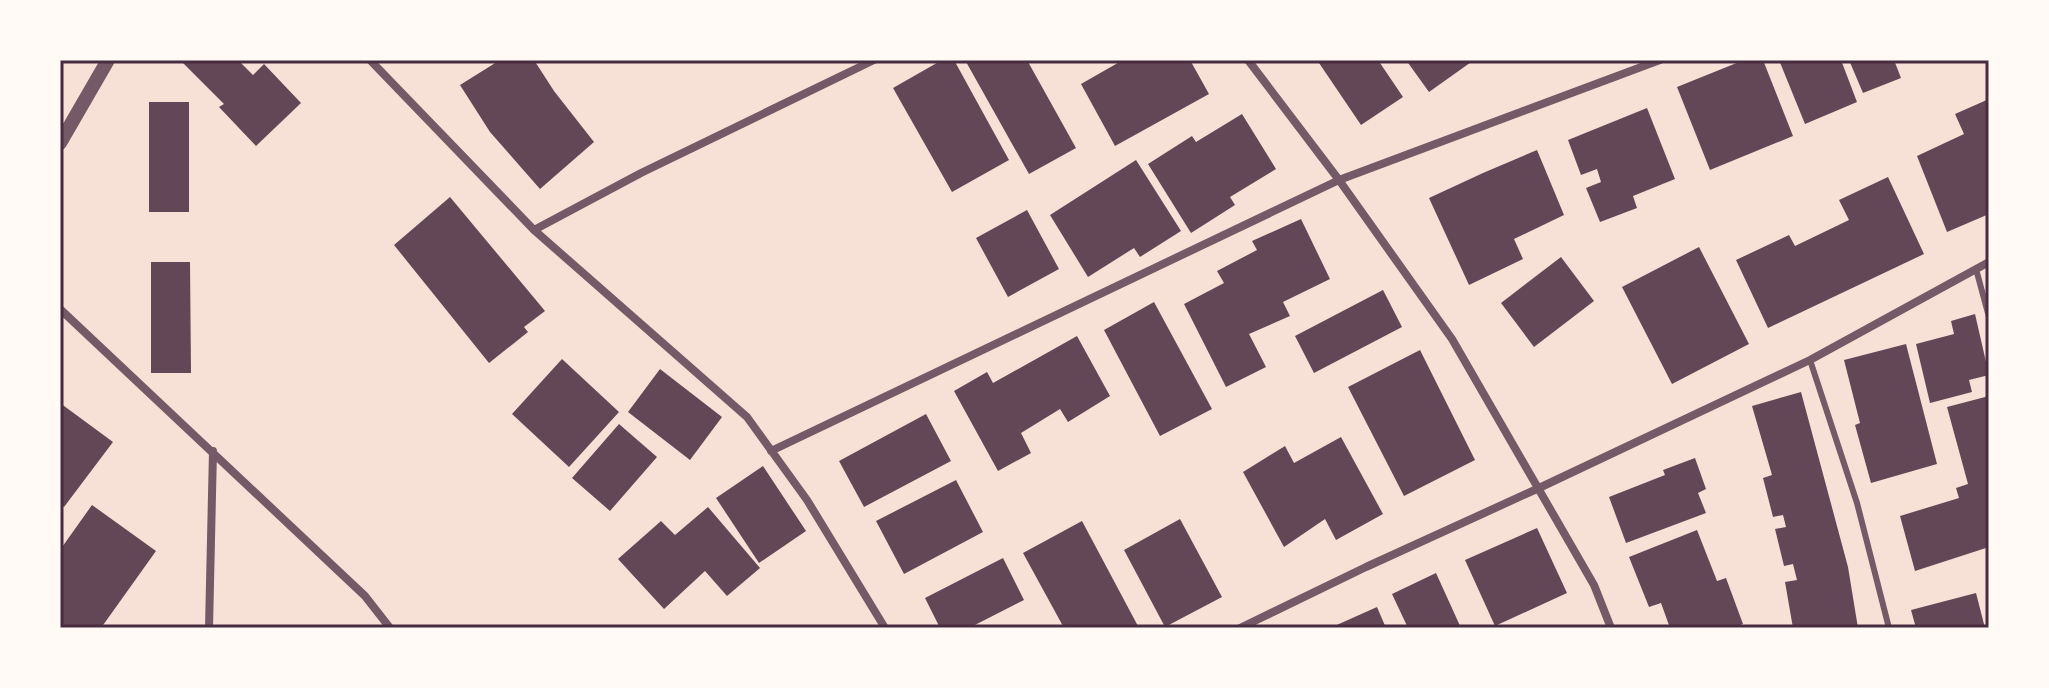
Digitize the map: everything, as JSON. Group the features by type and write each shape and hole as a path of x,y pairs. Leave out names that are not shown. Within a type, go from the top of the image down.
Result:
{"street":[{"path":"60,143 108,60"},
{"path":"370,60 534,230 747,417 807,500 885,628"},
{"path":"534,230 655,166 874,60"},
{"path":"1248,60 1339,180 1452,339 1594,585 1611,628"},
{"path":"771,451 1339,180 1660,60"},
{"path":"1240,628 1810,360 1989,262"},
{"path":"60,309 365,596 390,628"},
{"path":"209,628 213,451"}],"lane":[{"path":"1976,269 1989,317"},
{"path":"1810,360 1857,503 1889,628"}],"building":[{"path":"180,60 238,60 253,75 264,64 301,103 256,146 219,107 224,104"},
{"path":"500,60 534,60 594,142 540,189 490,132 460,85"},
{"path":"942,60 954,60 1009,160 952,192 893,88"},
{"path":"965,60 1027,60 1076,148 1029,174"},
{"path":"1123,60 1190,60 1209,94 1115,146 1081,84"},
{"path":"1317,60 1378,60 1403,97 1361,125"},
{"path":"1406,60 1474,60 1429,92"},
{"path":"1744,60 1763,60 1793,136 1710,170 1677,87"},
{"path":"1779,60 1841,60 1857,102 1805,124"},
{"path":"1849,60 1894,60 1901,78 1863,93"},
{"path":"1989,99 1989,214 1947,232 1917,156 1964,134 1955,114"},
{"path":"149,102 189,102 189,212 149,212"},
{"path":"1647,108 1675,179 1633,196 1637,208 1600,222 1586,188 1601,182 1597,169 1581,175 1568,140"},
{"path":"1242,114 1276,169 1230,197 1235,205 1191,233 1148,164 1192,136 1196,142"},
{"path":"1537,150 1564,215 1514,239 1523,259 1469,285 1429,198"},
{"path":"1136,160 1181,231 1140,257 1134,248 1088,277 1050,215"},
{"path":"1888,177 1924,254 1768,328 1736,260 1789,235 1795,246 1849,220 1839,200"},
{"path":"450,197 545,311 524,327 528,332 489,363 394,245"},
{"path":"1027,210 1059,269 1008,297 976,238"},
{"path":"1301,219 1330,279 1283,302 1290,316 1249,334 1266,367 1226,387 1184,304 1224,283 1217,271 1257,250 1252,241"},
{"path":"1699,247 1749,344 1672,384 1622,287"},
{"path":"1561,257 1594,301 1534,347 1501,303"},
{"path":"151,262 190,262 191,373 151,373"},
{"path":"1383,290 1402,327 1314,373 1295,336"},
{"path":"1154,302 1212,409 1160,436 1104,330"},
{"path":"1975,314 1989,375 1969,380 1972,392 1930,403 1916,344 1954,334 1951,321"},
{"path":"1077,336 1110,396 1068,422 1060,409 1021,433 1031,453 998,471 954,391 987,372 993,383"},
{"path":"1906,344 1937,464 1871,483 1855,425 1860,423 1844,360"},
{"path":"1420,350 1475,460 1404,496 1348,387"},
{"path":"562,359 619,412 569,467 512,414"},
{"path":"660,369 722,417 690,460 628,412"},
{"path":"1801,392 1848,567 1858,628 1793,628 1785,582 1797,580 1793,564 1784,566 1775,529 1786,527 1783,515 1773,517 1763,478 1772,475 1752,406"},
{"path":"1989,396 1989,547 1915,571 1900,516 1959,498 1956,488 1968,484 1947,407"},
{"path":"60,403 113,442 64,507 60,504"},
{"path":"926,414 951,461 864,507 839,461"},
{"path":"619,424 657,457 610,511 572,478"},
{"path":"1341,437 1383,514 1336,540 1325,519 1284,547 1243,472 1285,446 1294,463"},
{"path":"1695,458 1706,489 1698,493 1706,513 1626,543 1609,497 1665,475 1663,470"},
{"path":"763,466 806,531 759,563 716,498"},
{"path":"956,480 983,532 904,574 876,521"},
{"path":"92,505 156,551 101,628 60,628 60,550"},
{"path":"708,507 760,568 727,596 705,571 664,609 618,559 661,521 675,535"},
{"path":"1180,519 1222,597 1165,627 1124,550"},
{"path":"1082,521 1139,628 1064,628 1023,553"},
{"path":"1537,528 1567,593 1495,626 1465,560"},
{"path":"1697,530 1717,581 1726,578 1743,624 1733,628 1670,628 1661,603 1649,607 1629,557"},
{"path":"1003,558 1024,600 969,628 940,628 925,598"},
{"path":"1436,573 1461,628 1408,628 1392,594"},
{"path":"1976,593 1985,628 1916,628 1911,610"},
{"path":"1377,607 1386,628 1330,628"}]}
